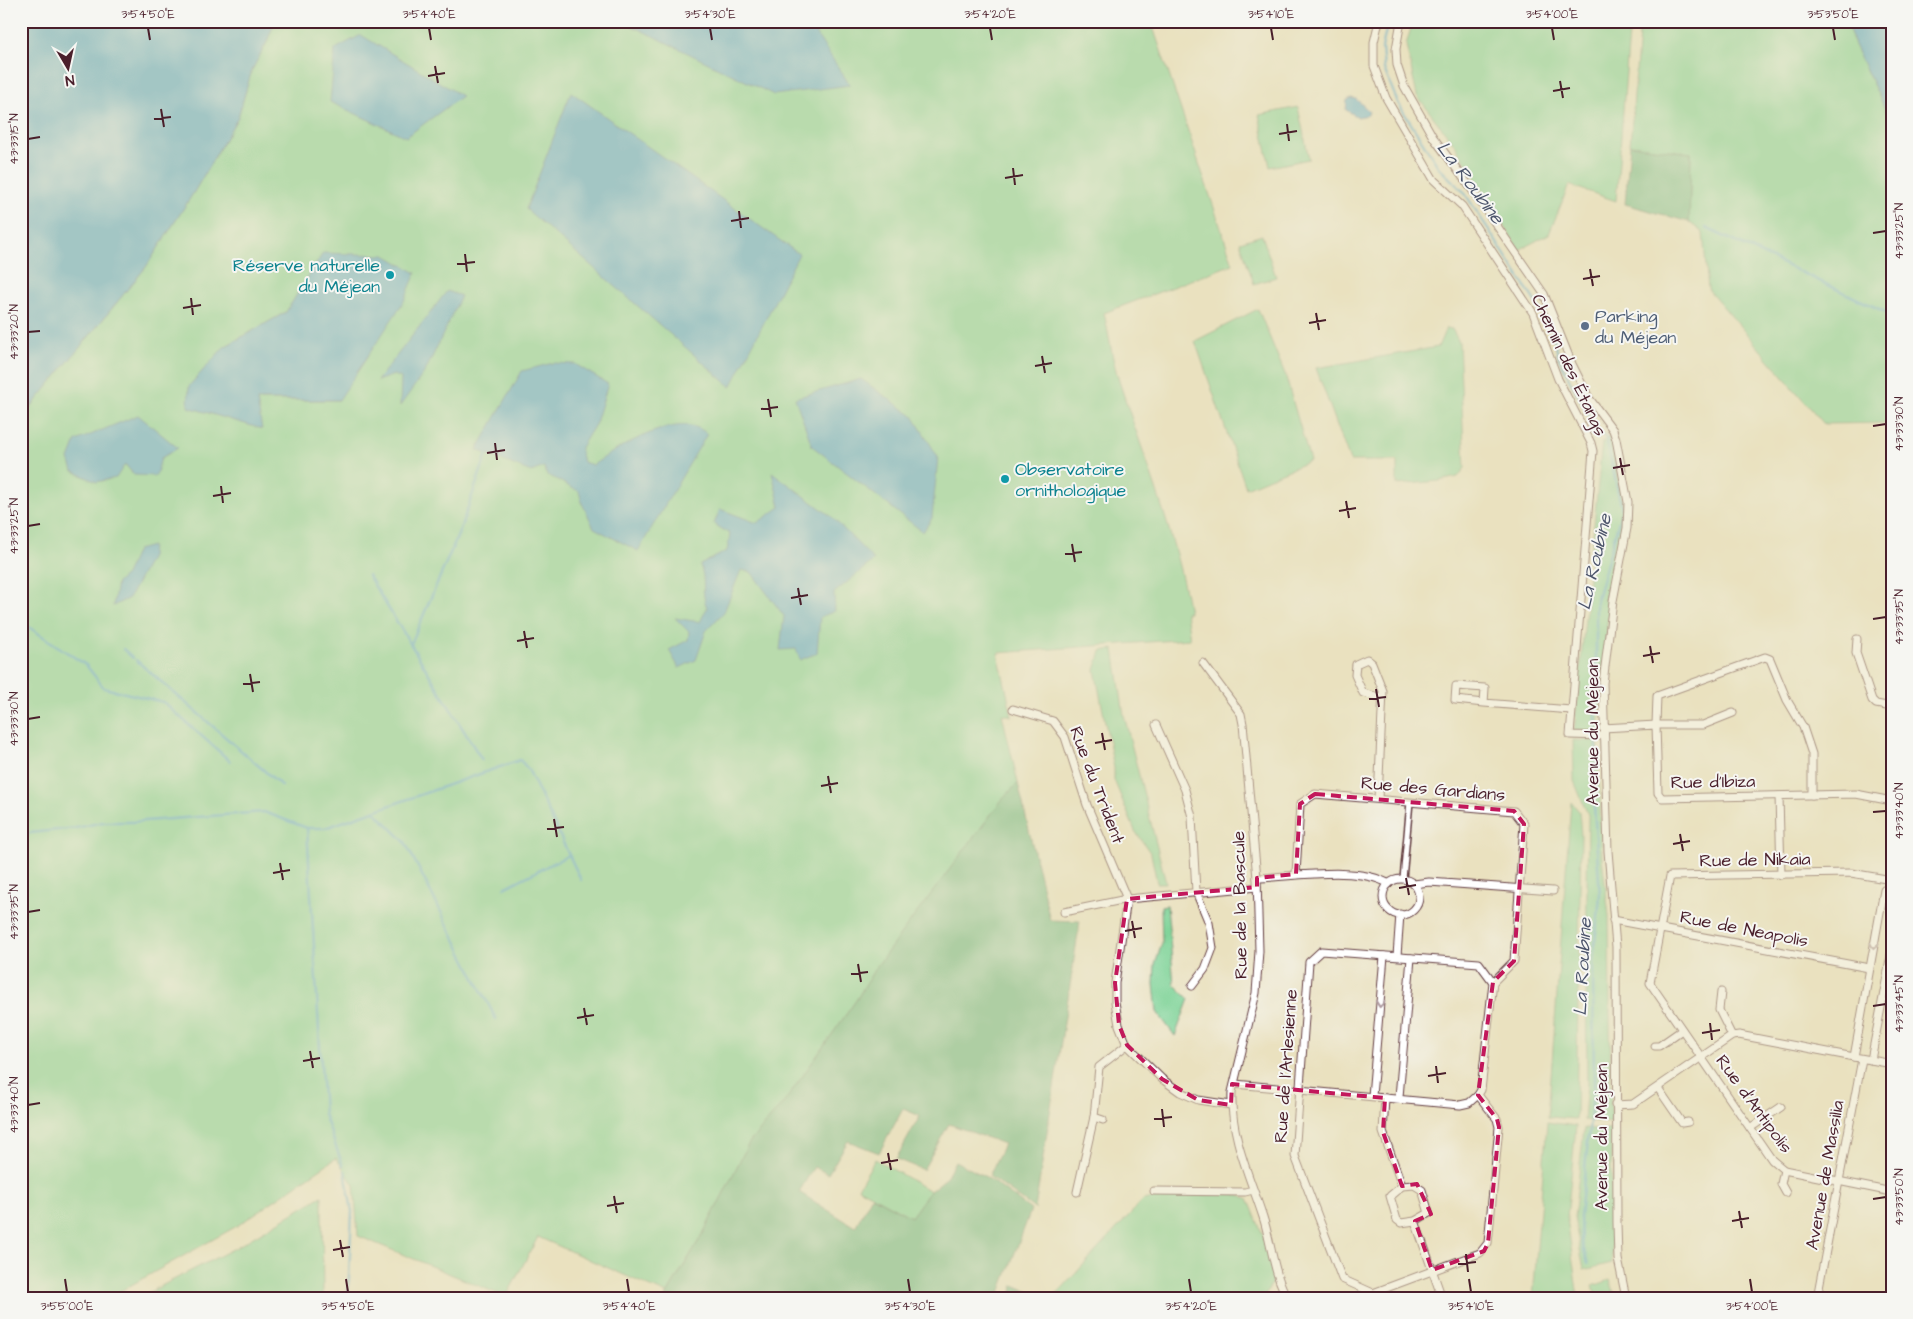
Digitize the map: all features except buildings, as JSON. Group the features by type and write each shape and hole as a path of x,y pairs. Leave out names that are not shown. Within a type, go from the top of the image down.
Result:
{"street":[{"name":"Chemin des Étangs","path":"1379,21 1374,42 1373,59 1386,98 1434,180 1462,206 1533,314 1558,379 1591,443 1592,451 1571,710 1573,735 1604,732"},
{"name":"Avenue du Méjean","path":"1401,21 1396,48 1397,65 1404,86 1433,137 1544,294 1572,364 1590,398 1613,430 1628,502 1626,528 1613,601 1604,674 1604,732 1616,947 1615,1106 1618,1259 1626,1298"},
{"path":"1857,639 1856,653 1872,700 1876,704 1892,707"},
{"path":"1656,725 1657,696 1765,657 1770,659 1787,700 1803,727 1812,754 1812,794"},
{"path":"1378,799 1383,698 1380,677 1372,662 1368,659 1356,664 1355,675 1363,693 1383,698"},
{"name":"Rue de la Bascule","path":"1203,663 1241,714 1251,790 1257,878 1259,952 1256,993 1234,1084 1231,1105 1237,1138 1288,1298"},
{"path":"1484,703 1485,688 1456,686 1455,700 1484,703 1571,710"},
{"name":"Rue du Trident","path":"1013,708 1053,721 1066,737 1087,805 1127,900"},
{"path":"1604,732 1656,725 1703,726 1732,713"},
{"path":"1156,725 1185,790 1192,817 1196,892 1210,923 1213,948 1205,969 1192,986"},
{"name":"Rue d'Ibiza","path":"1656,725 1658,793 1662,798 1856,794 1892,801"},
{"name":"Rue des Gardians","path":"1296,874 1300,804 1315,794 1514,811 1524,824 1514,961 1493,982"},
{"path":"1779,796 1781,874"},
{"path":"1403,879 1410,802"},
{"name":"Rue de Nikaia","path":"1660,929 1670,876 1851,873 1892,880"},
{"path":"1257,878 1296,874 1378,878 1389,884"},
{"path":"1414,884 1419,895 1416,906 1412,911 1400,914 1386,906 1384,894 1389,884 1403,879 1414,884 1429,882 1553,891"},
{"name":"Avenue de Massilia","path":"1817,1298 1840,1181 1869,968 1884,890 1892,885"},
{"path":"1064,912 1127,900 1257,887"},
{"path":"1127,900 1115,983 1115,1002 1127,1045 1162,1079 1180,1092 1198,1100 1231,1105"},
{"path":"1397,956 1400,914"},
{"name":"Rue de Neapolis","path":"1613,920 1869,968"},
{"name":"Rue d'Antipolis","path":"1660,929 1650,983 1772,1160 1784,1170 1892,1192"},
{"path":"1871,1060 1892,950"},
{"name":"Rue de l'Arlesienne","path":"1478,1095 1497,1119 1499,1127 1488,1243 1480,1253 1373,1293 1342,1279 1295,1156 1298,1090 1309,962 1321,951 1479,964 1493,982"},
{"path":"1372,1096 1384,956"},
{"path":"1399,1098 1411,958"},
{"path":"1234,1084 1469,1104 1481,1090 1493,982"},
{"path":"1721,992 1719,1010 1732,1036"},
{"path":"1655,1046 1659,1046 1682,1030"},
{"path":"1615,1106 1633,1104 1732,1036 1739,1035 1892,1064"},
{"path":"1077,1192 1094,1117 1099,1068 1127,1045"},
{"path":"1658,1088 1682,1123 1688,1122"},
{"path":"1384,1098 1383,1132 1402,1186"},
{"path":"1750,1128 1781,1107"},
{"path":"1094,1117 1103,1120"},
{"name":"Rue d'Antipolis","path":"1784,1170 1781,1184 1786,1193"},
{"path":"1402,1186 1418,1186 1422,1190 1429,1213 1415,1221 1401,1223 1397,1220 1390,1196 1402,1186"},
{"path":"1154,1191 1245,1192 1253,1190"},
{"path":"1415,1221 1442,1298"}],"highlighted area":[{"path":"1315,794 1514,811 1524,824 1514,961 1493,982 1478,1095 1497,1119 1499,1127 1488,1243 1484,1251 1432,1270 1415,1221 1431,1214 1417,1184 1402,1186 1383,1132 1385,1098 1232,1084 1231,1105 1198,1100 1162,1079 1127,1045 1119,1025 1115,983 1127,899 1257,887 1257,878 1296,874 1300,804"}],"green space":[{"path":"275,21 1151,21 1233,264 1104,313 1119,381 1176,553 1189,612 1186,612 1190,639 998,653 1012,716 1002,714 1018,783 1001,801 874,970 857,999 785,1101 749,1143 704,1232 667,1294 538,1237 506,1297 358,1236 354,1185 336,1158 237,1226 108,1298 21,1298 21,419 146,267 194,192 238,117 252,70 267,42","holes":["303,286 339,400 256,400 224,347 286,312","177,448 134,475 125,464"]},
{"path":"1413,21 1630,21 1616,201 1569,185 1549,234 1519,250 1455,145 1417,96 1406,45"},
{"path":"1640,21 1847,21 1854,45 1892,123 1892,423 1824,424 1708,289 1703,233 1689,222 1691,153 1630,145"},
{"path":"1298,107 1309,159 1270,167 1259,115"},
{"path":"1630,145 1691,153 1689,222 1625,204"},
{"path":"1262,235 1276,277 1254,284 1240,242"},
{"path":"1258,309 1285,374 1310,461 1246,488 1195,341"},
{"path":"1446,328 1452,329 1459,342 1465,468 1458,477 1397,485 1397,461 1350,461 1316,368 1438,347"},
{"path":"1611,436 1624,508 1609,602 1599,731 1574,732 1602,442"},
{"path":"1114,649 1124,715 1166,883 1157,883 1151,854 1135,831 1114,780 1114,768 1095,670 1101,651"},
{"path":"1573,740 1598,741 1602,858 1609,916 1611,1123 1584,1120 1587,1083 1588,815 1574,781"},
{"path":"1018,783 1050,920 1080,921 1035,1209 989,1176 1004,1144 949,1124 923,1170 896,1159 920,1116 903,1109 879,1153 848,1141 828,1174 814,1167 799,1192 855,1227 872,1196 911,1217 930,1191 945,1179 955,1161 988,1178 1031,1210 998,1298 965,1298 960,1295 959,1298 665,1298 704,1232 749,1143 785,1101 857,999 874,970 1001,801"},
{"path":"1571,802 1579,811 1581,835 1576,1119 1548,1117"},
{"path":"1167,905 1174,984 1189,999 1175,1036 1157,1012 1154,984 1155,965 1162,943 1161,906"},
{"path":"1547,1122 1576,1126 1567,1218 1578,1298 1533,1298"},
{"path":"1584,1128 1611,1130 1612,1263 1584,1270 1574,1218"},
{"path":"875,1159 930,1191 911,1217 858,1188"},
{"path":"1232,1194 1248,1198 1265,1240 1274,1279 1264,1298 1053,1298 1143,1200 1162,1196"},
{"path":"322,1196 323,1298 138,1298 235,1248"},
{"path":"1610,1280 1616,1298 1597,1298 1593,1286"},
{"path":"1014,1285 1044,1298 1010,1298"}],"water":[{"path":"21,21 275,21 267,42 252,70 238,117 194,192 146,267 21,419"},
{"path":"622,21 812,21 814,31 850,85 774,95"},
{"path":"1847,21 1891,21 1892,123 1854,45"},
{"path":"361,35 462,96 406,137 330,102 335,49"},
{"path":"571,92 799,254 731,387 526,209"},
{"path":"1351,98 1356,99 1369,111 1368,115 1358,117 1346,110 1347,100"},
{"path":"323,253 385,255 416,273 404,301 339,400 257,400 262,429 188,407 189,386 224,347 286,312"},
{"path":"447,291 461,296 426,370 400,406 401,378 394,375 377,381"},
{"path":"553,363 575,364 608,384 596,423 580,449 583,462 593,465 617,449 649,433 666,428 682,425 696,427 707,434 638,551 594,528 582,503 579,491 547,475 544,467 531,472 477,450 522,371"},
{"path":"861,379 913,416 938,457 932,518 923,532 812,446 795,398"},
{"path":"138,415 178,448 161,458 156,476 134,475 125,464 116,478 96,482 73,471 69,459 76,441"},
{"path":"772,472 831,516 874,560 834,593 835,611 820,617 817,653 800,660 796,649 780,650 784,616 751,572 741,570 724,612 706,631 696,660 679,668 669,650 688,640 689,632 675,618 700,622 707,608 700,565 727,551 730,534 714,524 720,509 757,523 780,507"},
{"path":"152,546 151,557 129,598 113,606 117,583 126,575 137,550"}],"waterway":[{"name":"La Roubine","path":"1388,21 1382,48 1384,69 1398,103 1439,168 1464,192 1551,326 1559,359 1594,426 1606,438 1622,510 1596,602 1596,749 1593,790 1600,896 1593,961 1594,1083 1580,1216 1581,1239 1588,1264"},
{"path":"1706,228 1892,315"},
{"path":"411,644 458,535 487,454"},
{"path":"368,575 482,760"},
{"path":"21,622 86,665 104,688 163,702 230,761"},
{"path":"123,649 133,658"},
{"path":"136,660 282,786"},
{"path":"21,834 76,828 103,822 131,822 264,812 307,828 325,828 520,760 528,769 581,880"},
{"path":"375,812 405,842 496,1019"},
{"path":"307,828 324,1114 343,1166"},
{"path":"504,888 569,855"},
{"path":"345,1171 352,1211 348,1298"}],"place":[{"name":"Réserve naturelle du Méjean","path":"390,275"},
{"name":"Parking du Méjean","path":"1585,326"},
{"name":"Observatoire ornithologique","path":"1005,479"}]}
